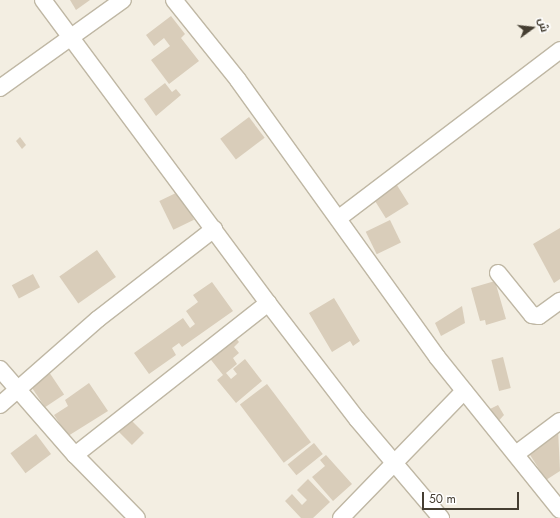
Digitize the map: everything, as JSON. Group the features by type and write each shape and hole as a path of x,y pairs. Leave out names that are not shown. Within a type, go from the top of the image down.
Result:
{"street":[{"path":"43,0 73,38 268,303 357,418 396,461 441,518"},
{"path":"1,87 73,38 123,0"},
{"path":"174,0 339,218 464,391 560,510"},
{"path":"339,218 560,50"},
{"path":"0,405 18,391 98,319 214,229"},
{"path":"498,273 532,315 539,316 560,301"},
{"path":"75,455 268,303"},
{"path":"0,369 75,455 136,518"},
{"path":"340,518 464,391"},
{"path":"516,454 560,421"}],"building":[{"path":"70,0 90,0 76,10"},
{"path":"171,16 185,34 181,38 199,61 169,84 151,60 170,46 164,38 154,46 146,35"},
{"path":"165,83 172,92 176,89 181,95 156,116 144,99"},
{"path":"249,117 265,138 236,159 220,139"},
{"path":"20,137 26,145 22,149 16,141"},
{"path":"395,182 409,204 386,218 372,196"},
{"path":"180,191 194,220 173,230 159,201"},
{"path":"390,220 401,242 377,254 366,232"},
{"path":"560,228 560,279 554,283 533,244"},
{"path":"97,250 116,277 78,303 59,276"},
{"path":"33,274 40,287 19,299 12,285"},
{"path":"495,281 506,319 486,325 485,320 480,321 471,288"},
{"path":"212,282 233,311 182,347 179,343 172,348 176,355 149,374 134,353 183,318 190,328 195,324 186,311 198,302 193,295"},
{"path":"334,298 360,341 353,346 350,341 332,352 309,313"},
{"path":"462,306 465,323 441,336 435,323"},
{"path":"230,331 239,342 234,347 239,353 233,358 237,364 226,373 231,379 237,374 233,369 245,359 262,381 236,403 217,380 223,375 204,351"},
{"path":"503,357 511,388 499,391 491,360"},
{"path":"49,372 64,394 45,407 30,385"},
{"path":"89,383 108,411 68,436 54,415 68,406 65,400"},
{"path":"267,384 311,442 284,463 240,404"},
{"path":"498,405 504,415 495,425 488,410"},
{"path":"127,416 144,433 132,445 115,428"},
{"path":"558,428 560,471 546,480 525,447"},
{"path":"36,434 51,454 25,473 10,453"},
{"path":"314,443 323,454 296,475 288,464"},
{"path":"326,455 352,484 333,501 312,477 325,466 320,460"},
{"path":"308,479 330,502 313,518 301,518 285,501 292,494 302,505 307,500 297,490"}]}
